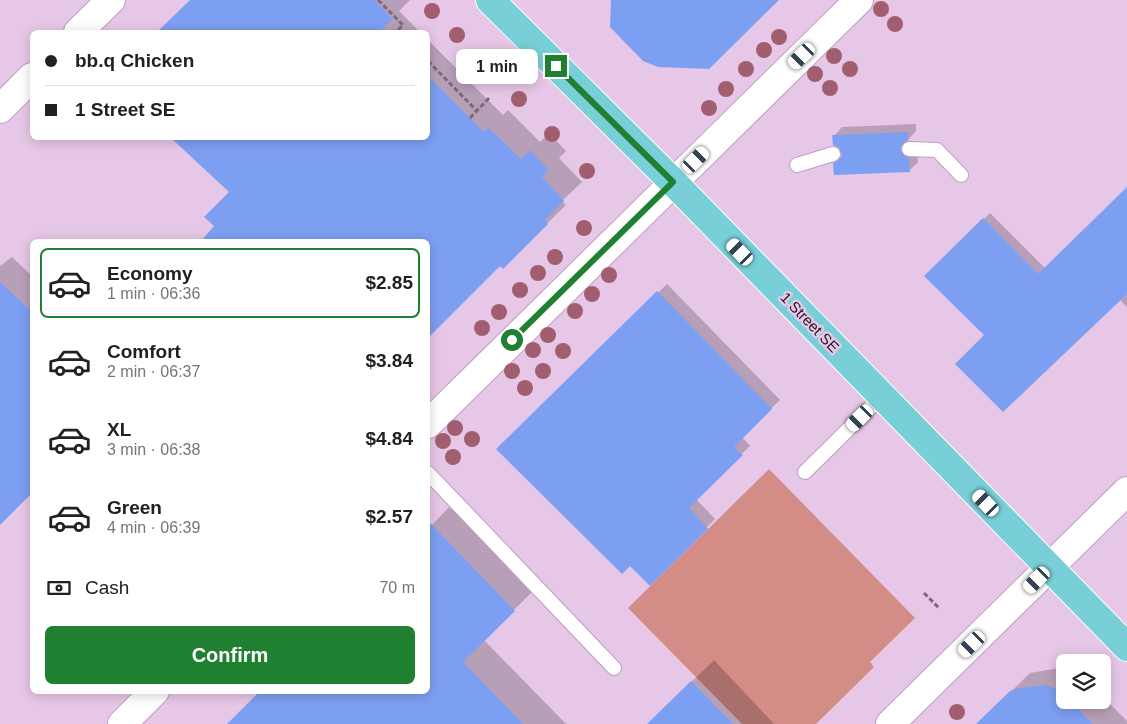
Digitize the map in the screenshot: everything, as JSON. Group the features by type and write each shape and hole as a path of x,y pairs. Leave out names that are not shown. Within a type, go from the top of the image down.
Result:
{"main road":[{"name":"1 Street SE","path":"503,4 673,182 1127,647"}],"street":[{"path":"80,30 111,0"},
{"path":"430,422 859,0"},
{"path":"0,109 30,79"},
{"path":"890,724 1127,491"},
{"path":"122,724 152,694"}],"lane":[{"path":"909,149 937,150 961,175"},
{"path":"797,165 833,154"},
{"path":"805,472 882,396"},
{"path":"430,476 614,668"}],"path":[{"path":"378,0 403,26 397,30"},
{"path":"430,63 477,111"},
{"path":"470,118 490,97"},
{"path":"924,593 940,608"}],"shaded area":[{"path":"769,469 915,618 870,662 874,667 816,724 742,724 628,608"}],"building":[{"path":"190,0 374,0 393,19 381,30 159,30"},
{"path":"611,0 779,0 709,69 658,67 643,61 610,27"},
{"path":"430,78 484,132 489,128 521,159 530,150 549,170 542,177 564,201 545,220 548,224 503,269 500,266 430,336 430,239 203,239 214,226 204,217 229,192 173,140 430,140"},
{"path":"908,132 908,140 902,144 900,149 904,156 909,158 910,172 834,175 833,163 839,160 842,155 839,148 833,145 832,135"},
{"path":"1127,187 1127,294 1003,412 955,364 984,335 924,276 983,218 1038,274"},
{"path":"0,282 30,310 30,495 0,525"},
{"path":"657,291 772,409 734,447 743,455 689,508 708,529 650,586 630,566 622,574 496,449"},
{"path":"430,523 515,611 463,662 523,724 227,724 257,694 430,694"},
{"path":"691,681 733,724 647,724"},
{"path":"1047,685 1056,689 1056,709 1078,709 1093,724 976,724 1010,691"}],"route":[{"path":"512,340 673,182 556,66"}]}
